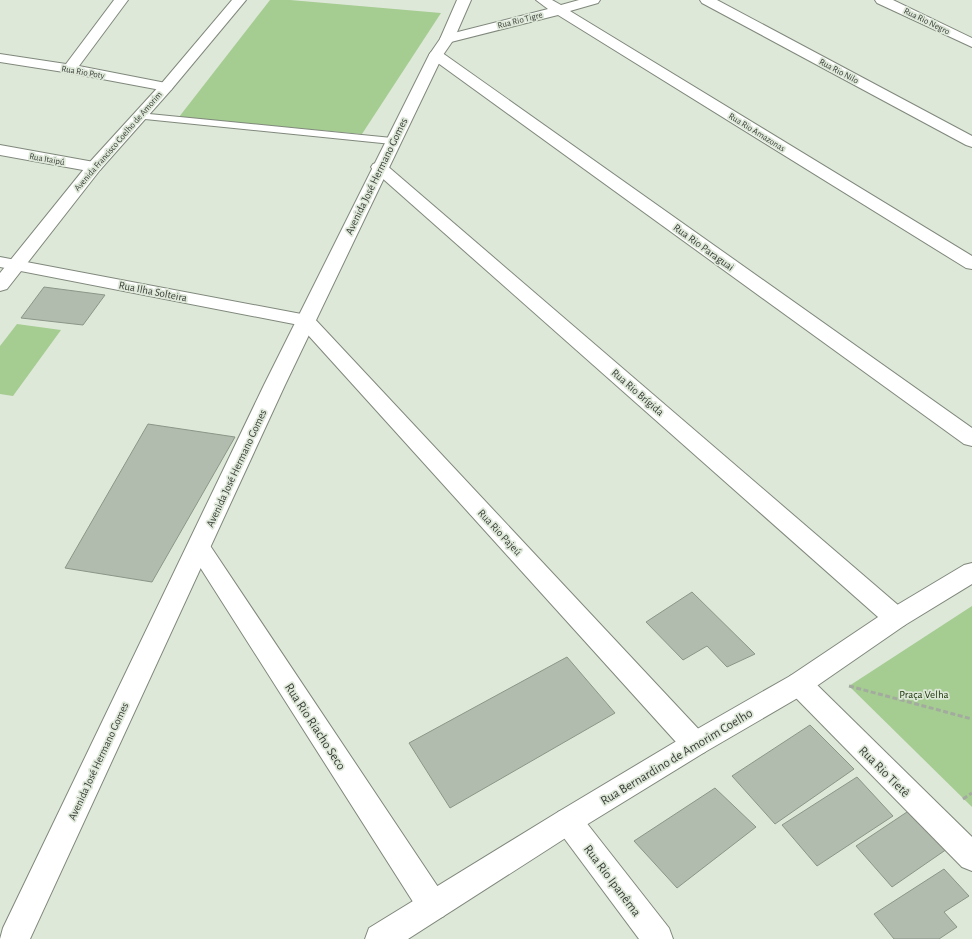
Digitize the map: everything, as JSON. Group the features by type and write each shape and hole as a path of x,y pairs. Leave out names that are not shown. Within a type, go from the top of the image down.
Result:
{"street":[{"path":"70,69 121,0"},
{"name":"Avenida Francisco Coelho de Amorim","path":"0,285 8,264 166,87 239,0"},
{"name":"Avenida José Hermano Gomes","path":"14,939 379,167 464,0"},
{"name":"Rua Rio Amazonas","path":"543,0 972,264"},
{"name":"Rua Rio Tigre","path":"441,47 593,0"},
{"name":"Rua Rio Nilo","path":"707,0 972,142"},
{"name":"Rua Rio Negro","path":"882,0 972,43"},
{"name":"Rua Rio Paraguai","path":"441,47 972,439"},
{"name":"Rua Rio Poty","path":"0,58 70,69 166,87"},
{"name":"Rua Itaipú","path":"0,150 94,167"},
{"name":"Rua Rio Brígida","path":"379,167 896,618"},
{"name":"Rua Ilha Solteira","path":"8,264 306,320"},
{"name":"Rua Rio Pajeú","path":"306,320 695,744"},
{"name":"Rua Rio Riacho Seco","path":"199,547 433,906"},
{"name":"Rua Bernardino de Amorim Coelho","path":"380,939 568,821 695,744 799,684 896,618 972,572"},
{"name":"Rua Rio Tietê","path":"799,684 972,858"},
{"name":"Rua Rio Ipanêma","path":"568,821 658,939"}],"lane":[{"path":"140,116 392,141"}],"path":[{"path":"849,686 972,719"},
{"path":"963,799 972,793"}],"green space":[{"path":"270,0 290,0 441,13 362,134 179,117"},
{"path":"17,324 61,330 13,396 0,394 0,346"},
{"name":"Praça Velha","path":"972,606 972,807 849,686"}],"building":[{"path":"44,287 105,295 83,325 21,318"},
{"path":"148,424 235,437 152,582 65,568"},
{"path":"692,592 755,654 727,667 707,646 683,660 646,622"},
{"path":"567,657 615,713 450,808 409,743"},
{"path":"810,725 854,769 775,824 732,776"},
{"path":"857,777 893,816 817,866 782,825"},
{"path":"715,788 756,827 677,888 634,841"},
{"path":"910,810 947,849 892,887 856,846"},
{"path":"944,869 969,896 944,912 957,927 939,939 894,939 874,914"}]}
